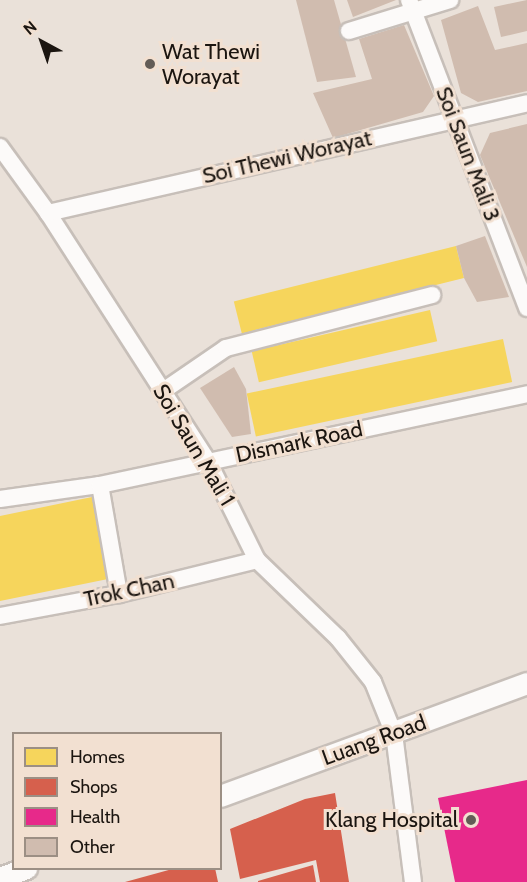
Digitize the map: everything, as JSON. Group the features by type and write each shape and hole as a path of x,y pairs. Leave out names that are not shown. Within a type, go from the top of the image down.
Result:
{"street":[{"path":"349,31 411,4 450,0"},
{"name":"Soi Saun Mali 3","path":"411,4 527,308"},
{"name":"Soi Thewi Worayat","path":"48,213 527,103"},
{"name":"Soi Saun Mali 1","path":"0,147 48,213 208,461 257,560 347,649 373,682 394,734 413,882"},
{"path":"163,391 226,348 432,295"},
{"name":"Dismark Road","path":"0,499 100,485 527,394"},
{"path":"100,485 119,594"},
{"name":"Trok Chan","path":"0,616 119,594 257,560"},
{"name":"Luang Road","path":"222,794 394,734 527,683"},
{"path":"0,878 21,870"}],"building: Homes":[{"path":"456,246 464,278 242,333 234,301"},
{"path":"430,310 437,341 259,382 252,351"},
{"path":"503,339 512,382 256,437 247,393"},
{"path":"92,497 108,579 0,601 0,516"}],"building: Shops":[{"path":"335,793 349,882 320,882 316,860 240,879 230,829 305,799"},
{"path":"313,865 316,882 258,882 258,881"},
{"path":"169,870 215,870 218,882 125,882"}],"building: Health":[{"path":"527,780 527,882 455,882 438,798"}],"building: Other":[{"path":"296,0 334,0 356,77 317,82"},
{"path":"347,0 396,0 353,17"},
{"path":"527,0 527,31 501,37 494,7"},
{"path":"478,6 495,50 527,43 527,91 478,102 461,93 441,20"},
{"path":"404,25 434,96 423,112 333,138 313,93 372,79 359,39"},
{"path":"527,124 527,267 480,155 490,133"},
{"path":"485,236 509,297 477,302 464,278 456,246"},
{"path":"234,367 246,389 251,434 232,437 200,388"}],"place":[{"name":"Wat Thewi Worayat","path":"150,64"},
{"name":"Klang Hospital","path":"471,820"}]}
